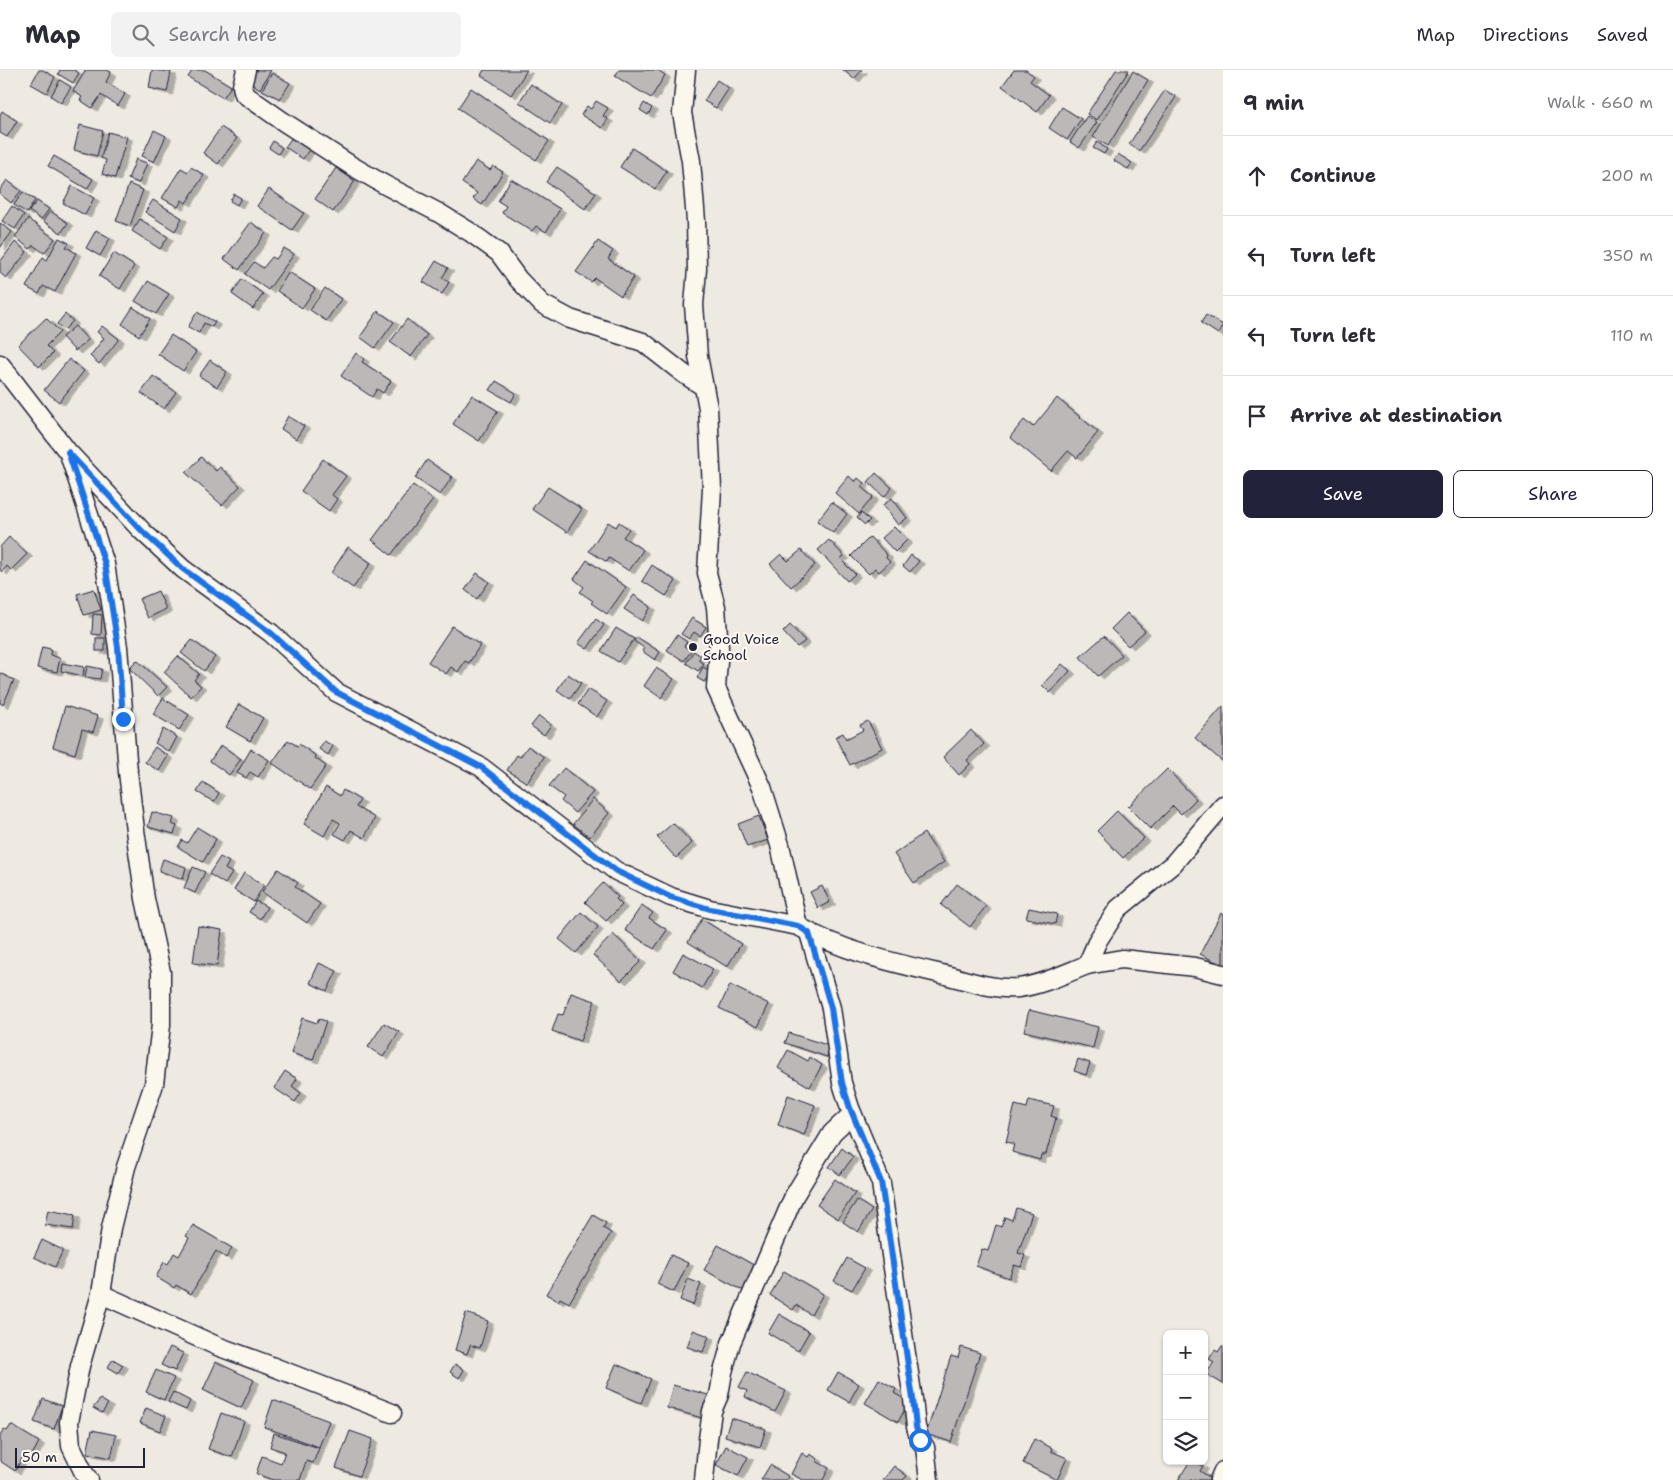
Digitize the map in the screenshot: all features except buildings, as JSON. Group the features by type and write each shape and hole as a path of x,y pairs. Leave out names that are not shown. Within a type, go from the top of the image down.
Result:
{"street":[{"path":"246,70 242,86 244,94 352,166 470,232 499,253 518,279 542,304 570,319 643,342 704,387"},
{"path":"686,70 682,114 691,162 696,222 697,269 694,305 698,356 708,408 712,490 707,572 716,607 719,648 716,688 762,787 803,930 831,1008 842,1083 852,1114 881,1182 916,1427 920,1440 925,1447 929,1480"},
{"path":"0,364 68,452 142,531 183,569 271,633 336,692 481,767 616,871 670,897 710,909 803,930 858,953 989,986 1017,988 1050,980 1086,966 1122,959 1195,967 1223,974"},
{"path":"68,452 105,564 118,647 128,772 135,830 145,899 161,972 161,1025 154,1084 137,1132 111,1228 101,1294 80,1366 70,1422 71,1446 89,1480"},
{"path":"1086,966 1098,940 1118,908 1173,864 1223,805"},
{"path":"704,1480 712,1412 719,1395 731,1342 794,1196 832,1133 852,1114"},
{"path":"101,1294 217,1346 392,1413"},
{"path":"1219,1480 1223,1471"}],"place":[{"name":"Good Voice School","path":"693,647"}],"route":[{"path":"123,719 118,647 105,564 68,452 142,531 183,569 271,633 336,692 481,767 616,871 670,897 710,909 798,926 809,933 831,1008 842,1083 850,1108 881,1182 916,1427 920,1440"}]}
